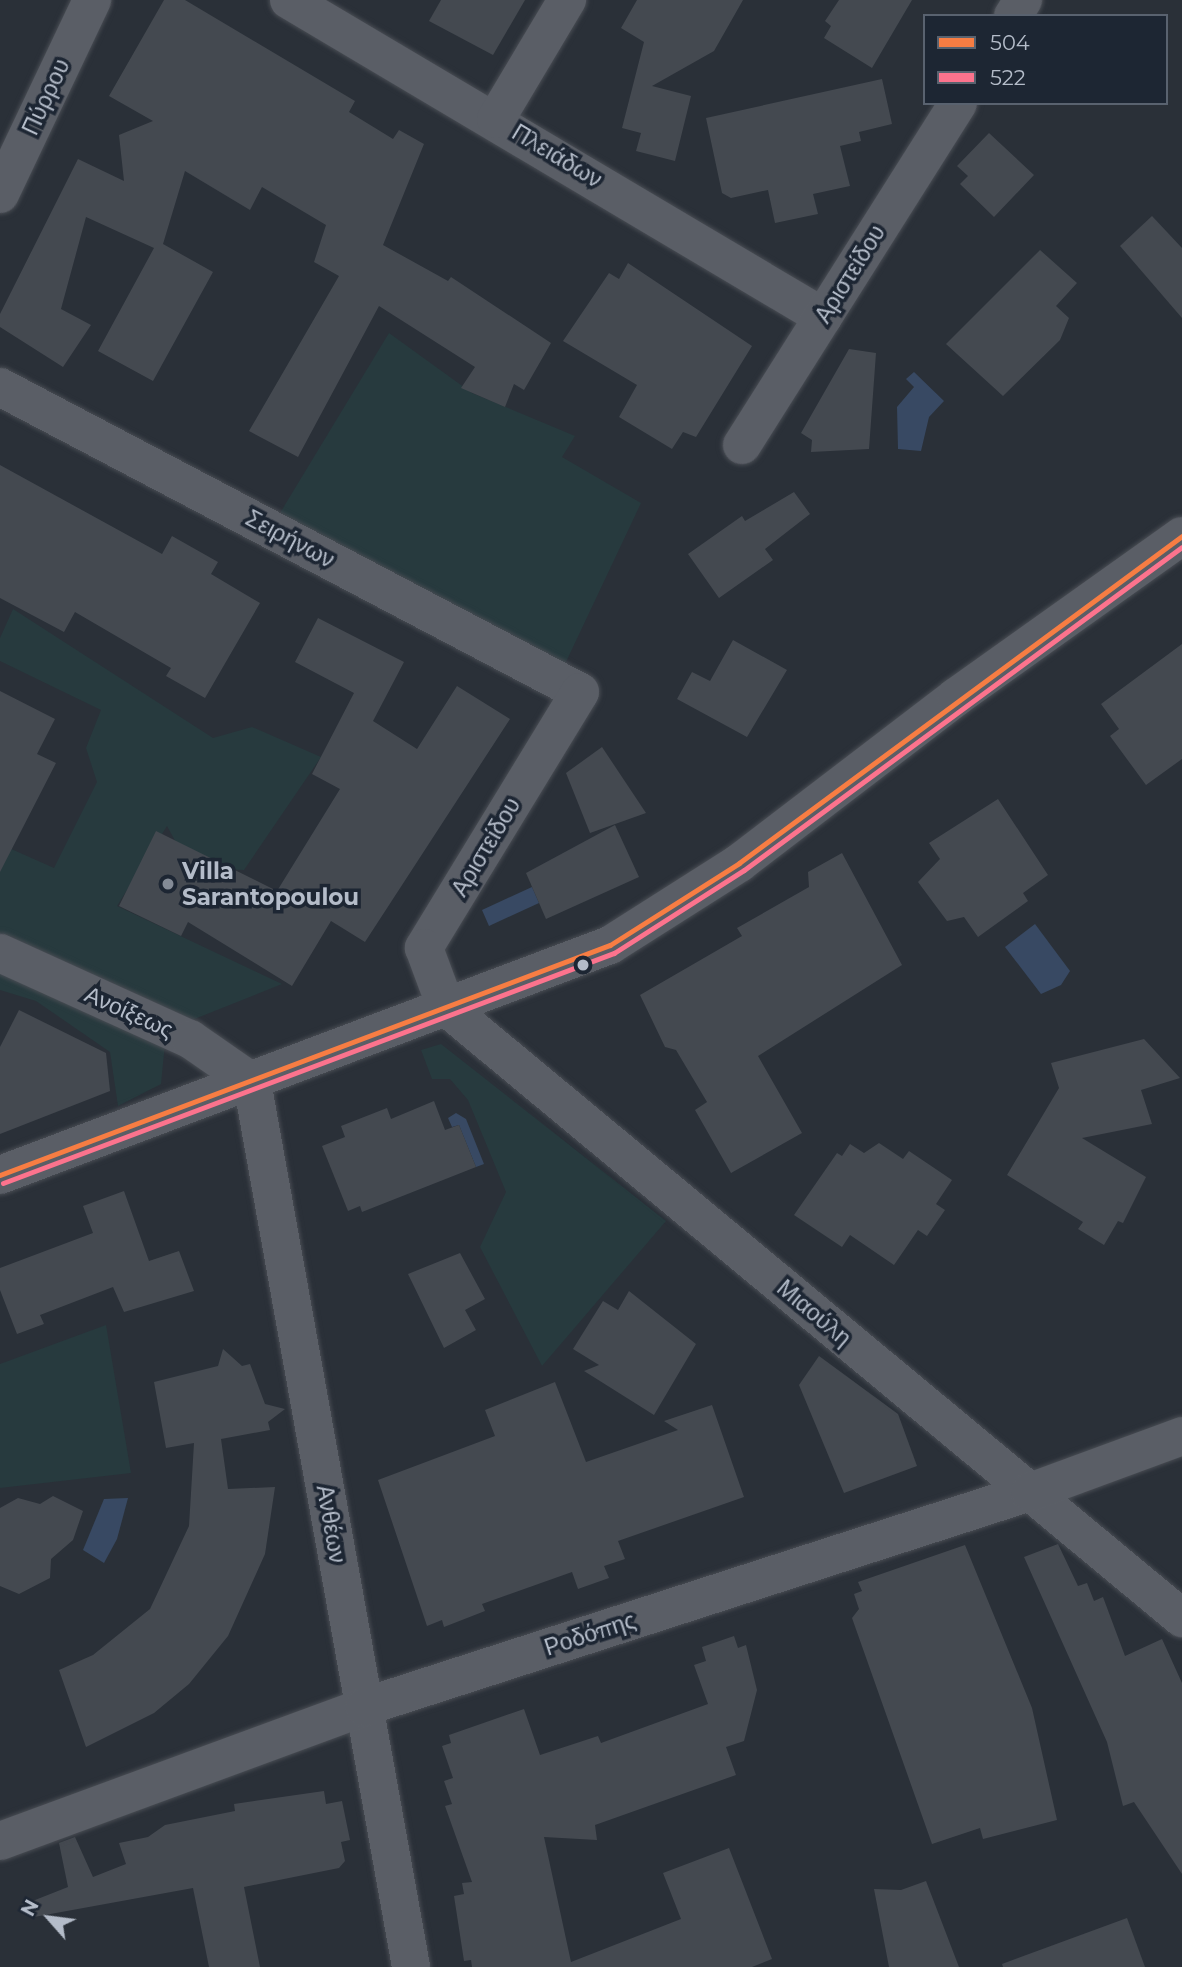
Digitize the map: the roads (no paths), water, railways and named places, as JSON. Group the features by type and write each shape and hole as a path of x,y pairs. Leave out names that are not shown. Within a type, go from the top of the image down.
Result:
{"street":[{"name":"Πύρρου","path":"0,194 92,0"},
{"name":"Πλειάδων","path":"289,0 496,119 823,317"},
{"path":"496,119 567,0"},
{"name":"Αριστείδου","path":"743,445 957,105"},
{"name":"Σειρήνων","path":"0,387 580,692"},
{"path":"0,1175 610,945 671,912 1182,536"},
{"name":"Αριστείδου","path":"446,1007 424,948 580,692"},
{"name":"Ανοίξεως","path":"0,953 190,1040 252,1082"},
{"name":"Μιαούλη","path":"446,1007 1182,1618"},
{"name":"Ανθέων","path":"252,1082 411,1967"},
{"name":"Ροδόπης","path":"0,1841 364,1707 1030,1492 1182,1436"}],"water":[{"path":"914,372 944,401 929,417 921,451 898,449 897,407 914,387 906,379"},
{"path":"532,887 539,903 489,926 482,910"},
{"path":"1035,924 1070,971 1061,985 1041,994 1005,947"},
{"path":"456,1113 466,1119 484,1164 476,1167 459,1125 452,1127 448,1118"},
{"path":"128,1498 117,1539 104,1563 83,1550 104,1499"}],"place":[{"name":"Villa Sarantopoulou","path":"168,884"}]}
